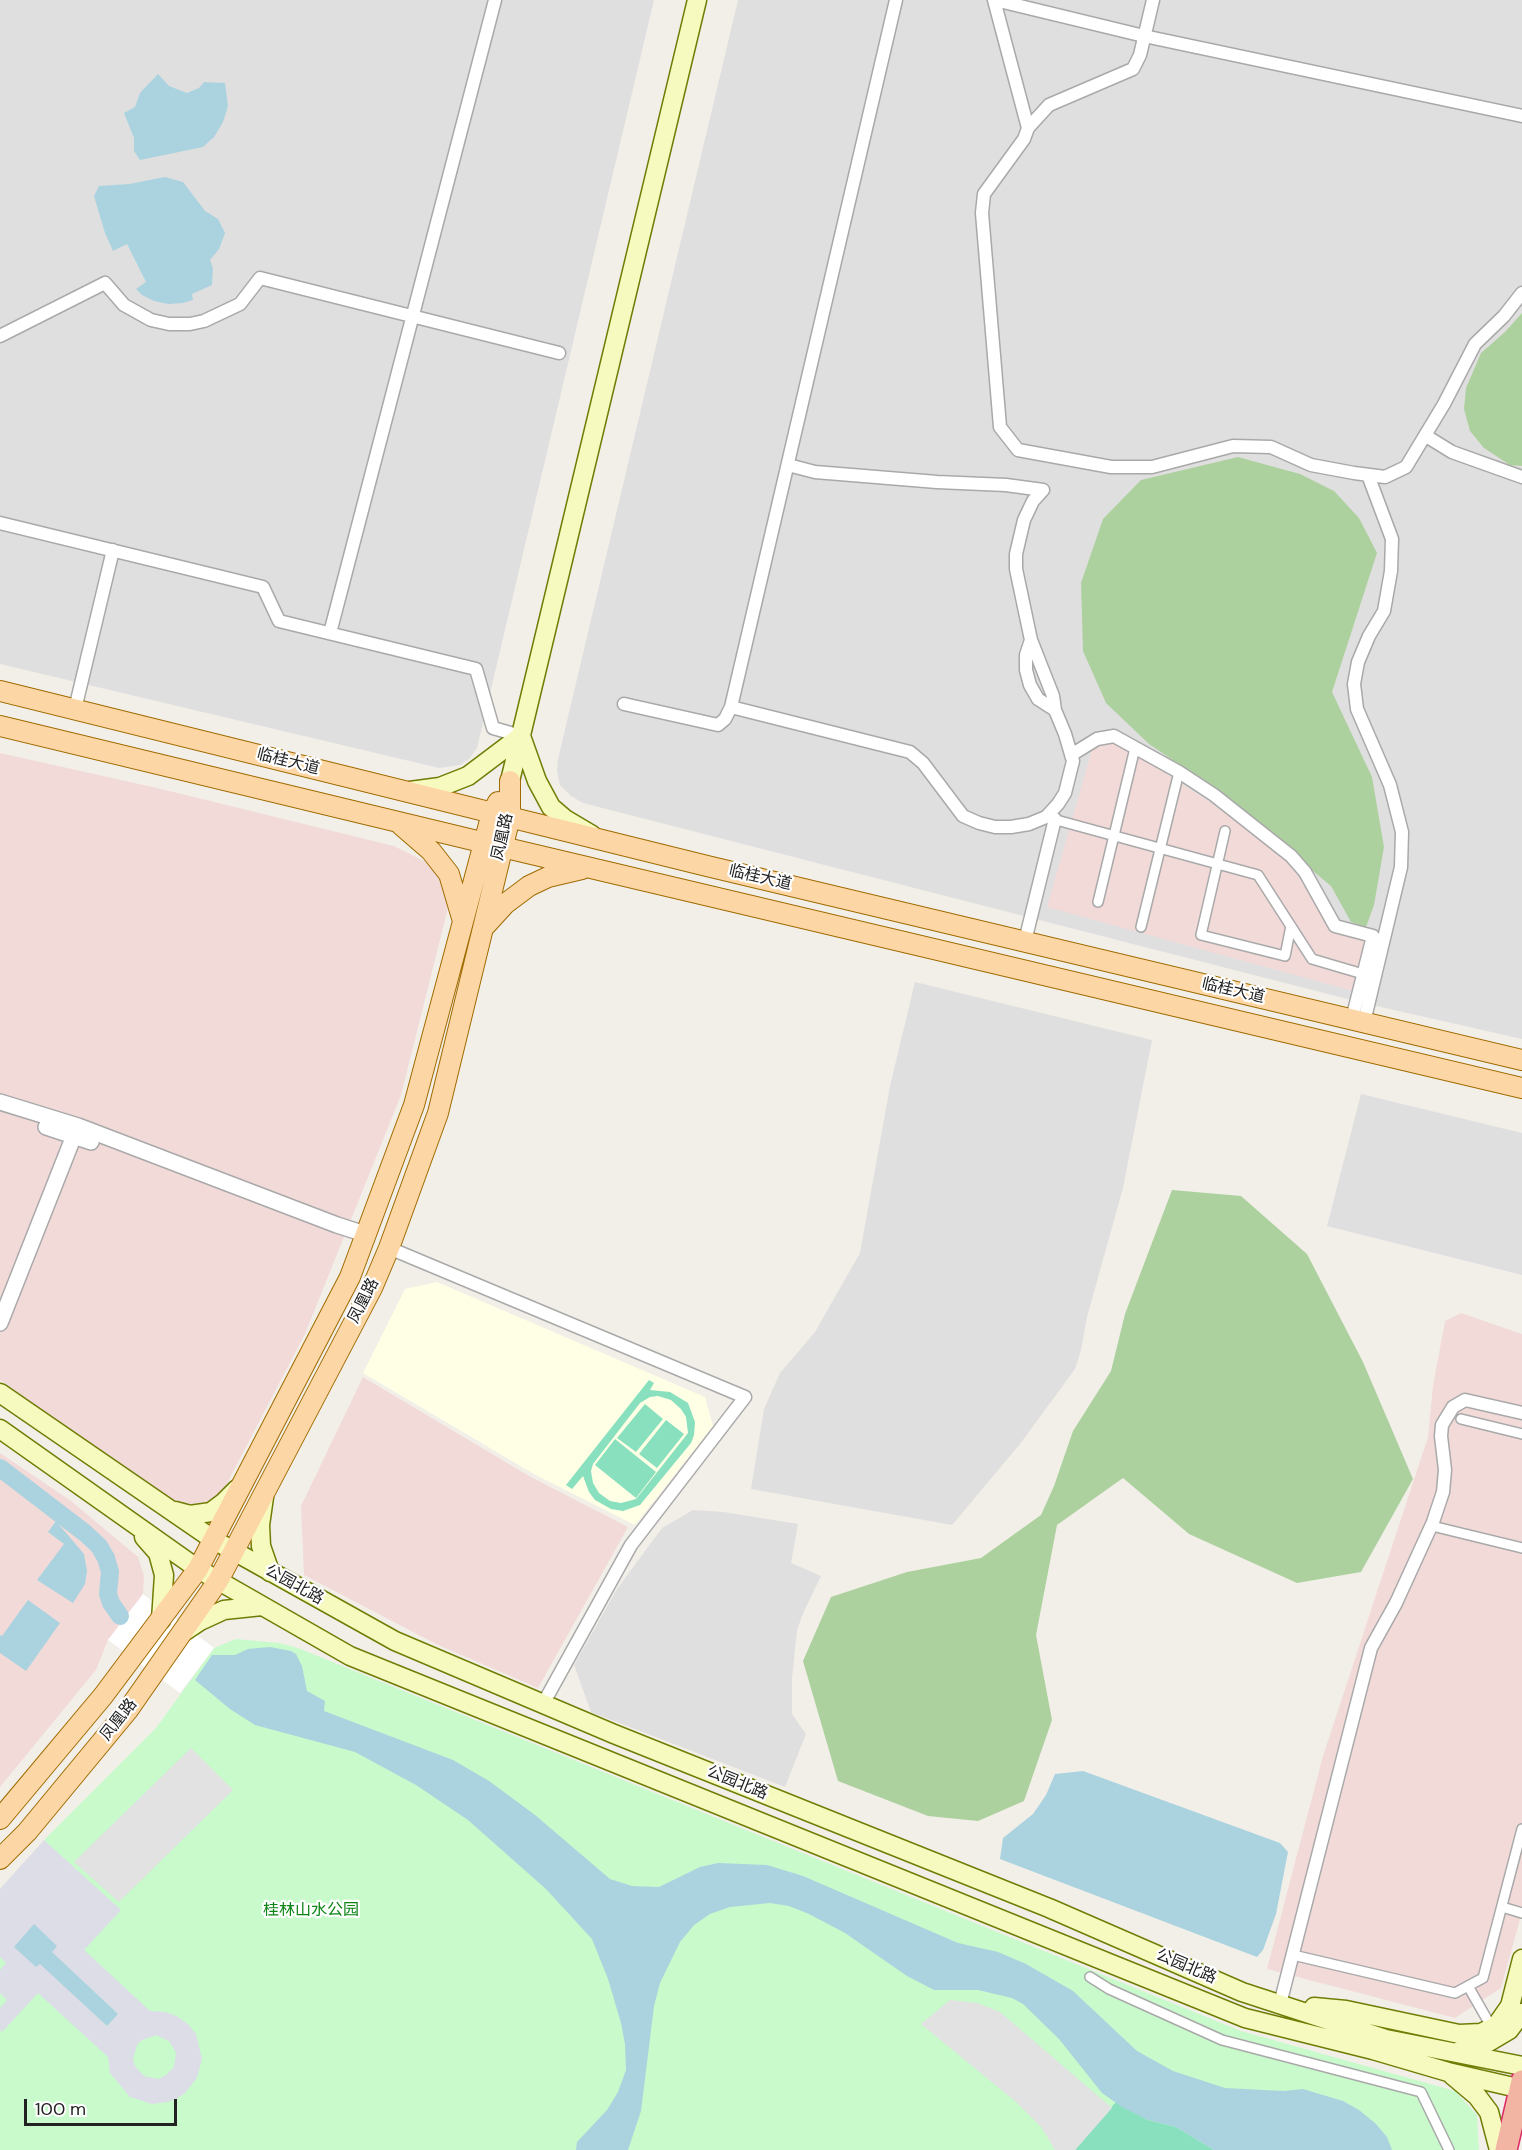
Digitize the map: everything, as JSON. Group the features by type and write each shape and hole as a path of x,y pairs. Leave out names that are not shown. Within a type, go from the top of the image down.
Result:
{"highway":[{"path":"1506,2150 1522,2086"}],"main road":[{"path":"510,781 697,0"},
{"name":"临桂大道","path":"0,691 599,839 1522,1060"},
{"name":"临桂大道","path":"0,726 587,868 1522,1088"},
{"path":"408,792 440,787 468,776 521,736"},
{"path":"521,736 537,781 551,807 599,839"},
{"name":"凤凰路","path":"0,1819 103,1696 198,1569 350,1277 414,1105 463,921 493,845 510,781"},
{"path":"397,822 431,850 449,874 463,921"},
{"name":"凤凰路","path":"0,1859 27,1832 128,1710 218,1581 372,1288 438,1113 482,929 493,845"},
{"path":"482,929 506,904 529,886 548,877 587,868"},
{"name":"公园北路","path":"0,1393 214,1540 394,1641 543,1704 1049,1908 1242,1992 1386,2038 1522,2066"},
{"name":"公园北路","path":"0,1429 198,1569 350,1656 1245,2018 1373,2050 1448,2072 1522,2086"},
{"path":"172,1511 190,1515 211,1512 224,1503 244,1481"},
{"path":"265,1492 260,1525 261,1546 270,1572"},
{"path":"128,1520 158,1553 164,1575 161,1620"},
{"path":"181,1634 200,1621 224,1610 262,1606"},
{"path":"1281,2004 1346,2010 1459,2034 1481,2033 1496,2026 1510,2006 1522,1959"},
{"path":"1453,2052 1482,2046 1509,2030 1522,2013"},
{"path":"1448,2072 1477,2096 1489,2112 1498,2150"}],"street":[{"path":"330,633 495,0"},
{"path":"624,704 718,725 725,719 731,707 896,0"},
{"path":"1028,128 994,0 1144,36 1522,116"},
{"path":"1153,0 1140,55 1132,69 1049,105 1028,128 1024,139 984,194 982,213 1000,427 1018,450 1111,466 1152,467 1233,446 1270,447 1311,465 1385,477 1406,467 1426,436 1475,344 1504,316 1522,293"},
{"path":"0,336 105,283 124,305 151,320 169,324 204,321 228,312 240,304 260,278 560,353"},
{"path":"1426,436 1452,452 1522,477"},
{"path":"788,465 815,472 977,485 1006,485 1043,490 1033,501 1026,514 1016,554 1016,569 1030,640 1026,663 1030,685 1038,699 1055,710 1071,755 1071,772 1065,793 1050,818 1025,942"},
{"path":"1358,1021 1401,867 1402,832 1390,785 1357,709 1354,684 1358,662 1369,636 1384,611 1391,571 1392,539 1368,475"},
{"path":"0,523 262,587 279,621 476,669 494,728 521,736"},
{"path":"75,709 113,550"},
{"path":"731,707 910,752 923,762 963,816 979,823 994,827 1011,827 1050,818 1258,875 1312,959 1363,974"},
{"path":"1071,755 1097,739 1114,736 1179,772 1214,795 1291,856 1305,872 1335,926 1373,936 1363,974 1358,1021"},
{"path":"1098,902 1135,748"},
{"path":"1141,927 1179,772"},
{"path":"1225,831 1201,935 1285,957 1291,926"},
{"path":"0,1102 337,1225 364,1238"},
{"path":"0,1112 72,1130"},
{"path":"0,1306 72,1130"},
{"path":"0,1323 72,1130"},
{"path":"389,1248 745,1397 631,1545 543,1704"},
{"path":"1281,2004 1371,1648 1432,1526 1444,1485 1445,1470 1441,1430 1451,1410 1459,1402 1470,1401 1522,1413"},
{"path":"1461,1419 1522,1434"},
{"path":"1432,1526 1522,1548"},
{"path":"1293,1955 1455,1993 1483,1978 1522,1829"},
{"path":"1502,1907 1522,1913"},
{"path":"1090,1977 1109,1989 1222,2040 1421,2092 1449,2150"},
{"path":"1468,1986 1492,2028"}],"shaded area":[{"path":"0,0 654,0 477,748 469,759 460,765 439,768 0,664"},
{"path":"738,0 1522,0 1522,1039 1363,1003 583,803 571,796 560,785 557,771 558,759"},
{"path":"1116,741 1288,855 1328,920 1378,940 1364,994 1047,907 1094,743"},
{"path":"0,753 157,788 394,846 426,862 445,880 450,900 401,1095 305,1334 223,1491 211,1501 196,1506 172,1500 156,1492 0,1380"},
{"path":"915,982 1152,1040 1123,1188 1075,1369 1020,1444 952,1525 751,1489 764,1409 780,1373 815,1332 860,1253 890,1086"},
{"path":"1361,1094 1522,1133 1522,1275 1327,1226"},
{"path":"437,1282 705,1397 713,1426 635,1525 534,1474 363,1373 405,1289"},
{"path":"1461,1313 1522,1334 1522,1912 1501,1988 1455,2018 1267,1969 1323,1756 1428,1437 1433,1386 1445,1321"},
{"path":"363,1377 529,1476 628,1527 538,1688 436,1644 304,1575 301,1506"},
{"path":"0,1453 71,1501 138,1557 144,1576 143,1594 108,1640 96,1670 0,1787"},
{"path":"693,1510 724,1512 798,1524 791,1563 821,1576 797,1630 792,1679 792,1714 806,1734 785,1787 591,1712 574,1665 617,1589 662,1528"},
{"path":"191,1748 233,1790 119,1902 74,1862"},
{"path":"44,1840 121,1910 84,1950 150,2011 166,2012 176,2016 187,2023 196,2034 202,2059 197,2078 184,2094 168,2102 152,2104 130,2097 110,2073 108,2057 38,1993 2,2032 0,2030 0,2008 7,2000 0,1993 0,1970 6,1963 0,1957 0,1889","holes":["51,1952 118,2014 107,2026 40,1963","156,2035 169,2041 176,2053 174,2067 158,2079 144,2076 135,2066 133,2059 137,2045 142,2040"]},
{"path":"950,2000 977,2003 1000,2012 1112,2108 1075,2150 1055,2150 1042,2128 1016,2102 921,2024"}],"green space":[{"path":"1522,313 1522,466 1510,465 1484,448 1470,431 1464,409 1466,388 1481,353"},
{"path":"1238,457 1300,474 1334,491 1359,518 1377,553 1332,692 1372,777 1384,847 1374,905 1366,927 1351,922 1331,886 1208,784 1149,744 1106,703 1083,651 1081,583 1103,519 1141,480"},
{"path":"1172,1190 1241,1196 1307,1254 1363,1362 1413,1479 1361,1572 1297,1583 1189,1534 1123,1478 1057,1525 1036,1635 1052,1720 1024,1801 978,1821 928,1816 838,1781 803,1661 831,1597 907,1572 981,1558 1041,1515 1054,1486 1073,1431 1111,1371 1125,1314"},
{"path":"649,1380 654,1383 650,1390 670,1392 688,1403 695,1422 691,1443 640,1505 623,1511 611,1509 595,1500 583,1476 572,1489 566,1485","holes":["658,1396 671,1400 686,1417 688,1433 636,1499 621,1503 610,1501 599,1493 593,1483 591,1471 593,1464 640,1403 650,1397"]},
{"path":"645,1404 663,1419 636,1452 617,1438"},
{"path":"666,1420 684,1434 657,1468 639,1454"},
{"path":"615,1439 656,1472 636,1498 595,1465"},
{"name":"桂林山水公园","path":"236,1639 279,1643 298,1648 1241,2031 1455,2091 1477,2115 1479,2150 0,2150 0,1889 48,1836 156,1728 214,1648"},
{"path":"1116,2102 1148,2120 1176,2127 1214,2150 1075,2150"}],"water":[{"path":"158,74 169,86 187,93 199,88 204,82 225,83 228,106 223,122 214,137 203,147 140,160 134,151 134,138 124,113 135,107 140,93"},
{"path":"165,177 183,182 205,211 218,219 225,233 219,249 210,260 213,268 212,285 192,294 193,300 183,303 168,304 154,301 136,289 146,282 127,244 113,251 94,196 99,186 129,184"},
{"path":"56,1521 84,1554 87,1571 85,1584 73,1603 37,1580 64,1544 48,1532"},
{"path":"28,1600 60,1623 26,1671 0,1653 0,1635 2,1636"},
{"path":"270,1647 296,1654 302,1666 307,1691 325,1701 324,1711 453,1760 489,1781 535,1815 610,1879 632,1886 659,1887 700,1867 718,1863 767,1865 803,1876 958,1943 998,1952 1026,1964 1073,1991 1137,2051 1173,2071 1225,2088 1284,2091 1303,2089 1343,2101 1376,2124 1387,2137 1392,2150 1214,2150 1176,2127 1148,2120 1122,2107 1102,2093 1059,2039 1023,2004 1012,1998 978,1990 934,1990 907,1976 845,1933 789,1906 770,1903 730,1907 710,1914 694,1925 680,1942 660,1983 654,2006 641,2111 628,2150 576,2150 577,2142 607,2110 618,2092 626,2070 621,2023 608,1979 592,1939 546,1889 468,1820 416,1785 355,1752 255,1725 230,1709 195,1680 212,1655 235,1655 248,1649"},
{"path":"1083,1771 1280,1843 1288,1852 1276,1914 1263,1950 1257,1957 1000,1859 1003,1838 1033,1814 1046,1795 1055,1774"},
{"path":"34,1924 57,1946 52,1952 118,2014 107,2026 40,1964 36,1967 14,1947"}],"pier":[{"path":"143,1594 214,1648 180,1693 108,1640"}],"waterway":[{"path":"0,1468 99,1546 110,1572 108,1594 120,1616"}]}
